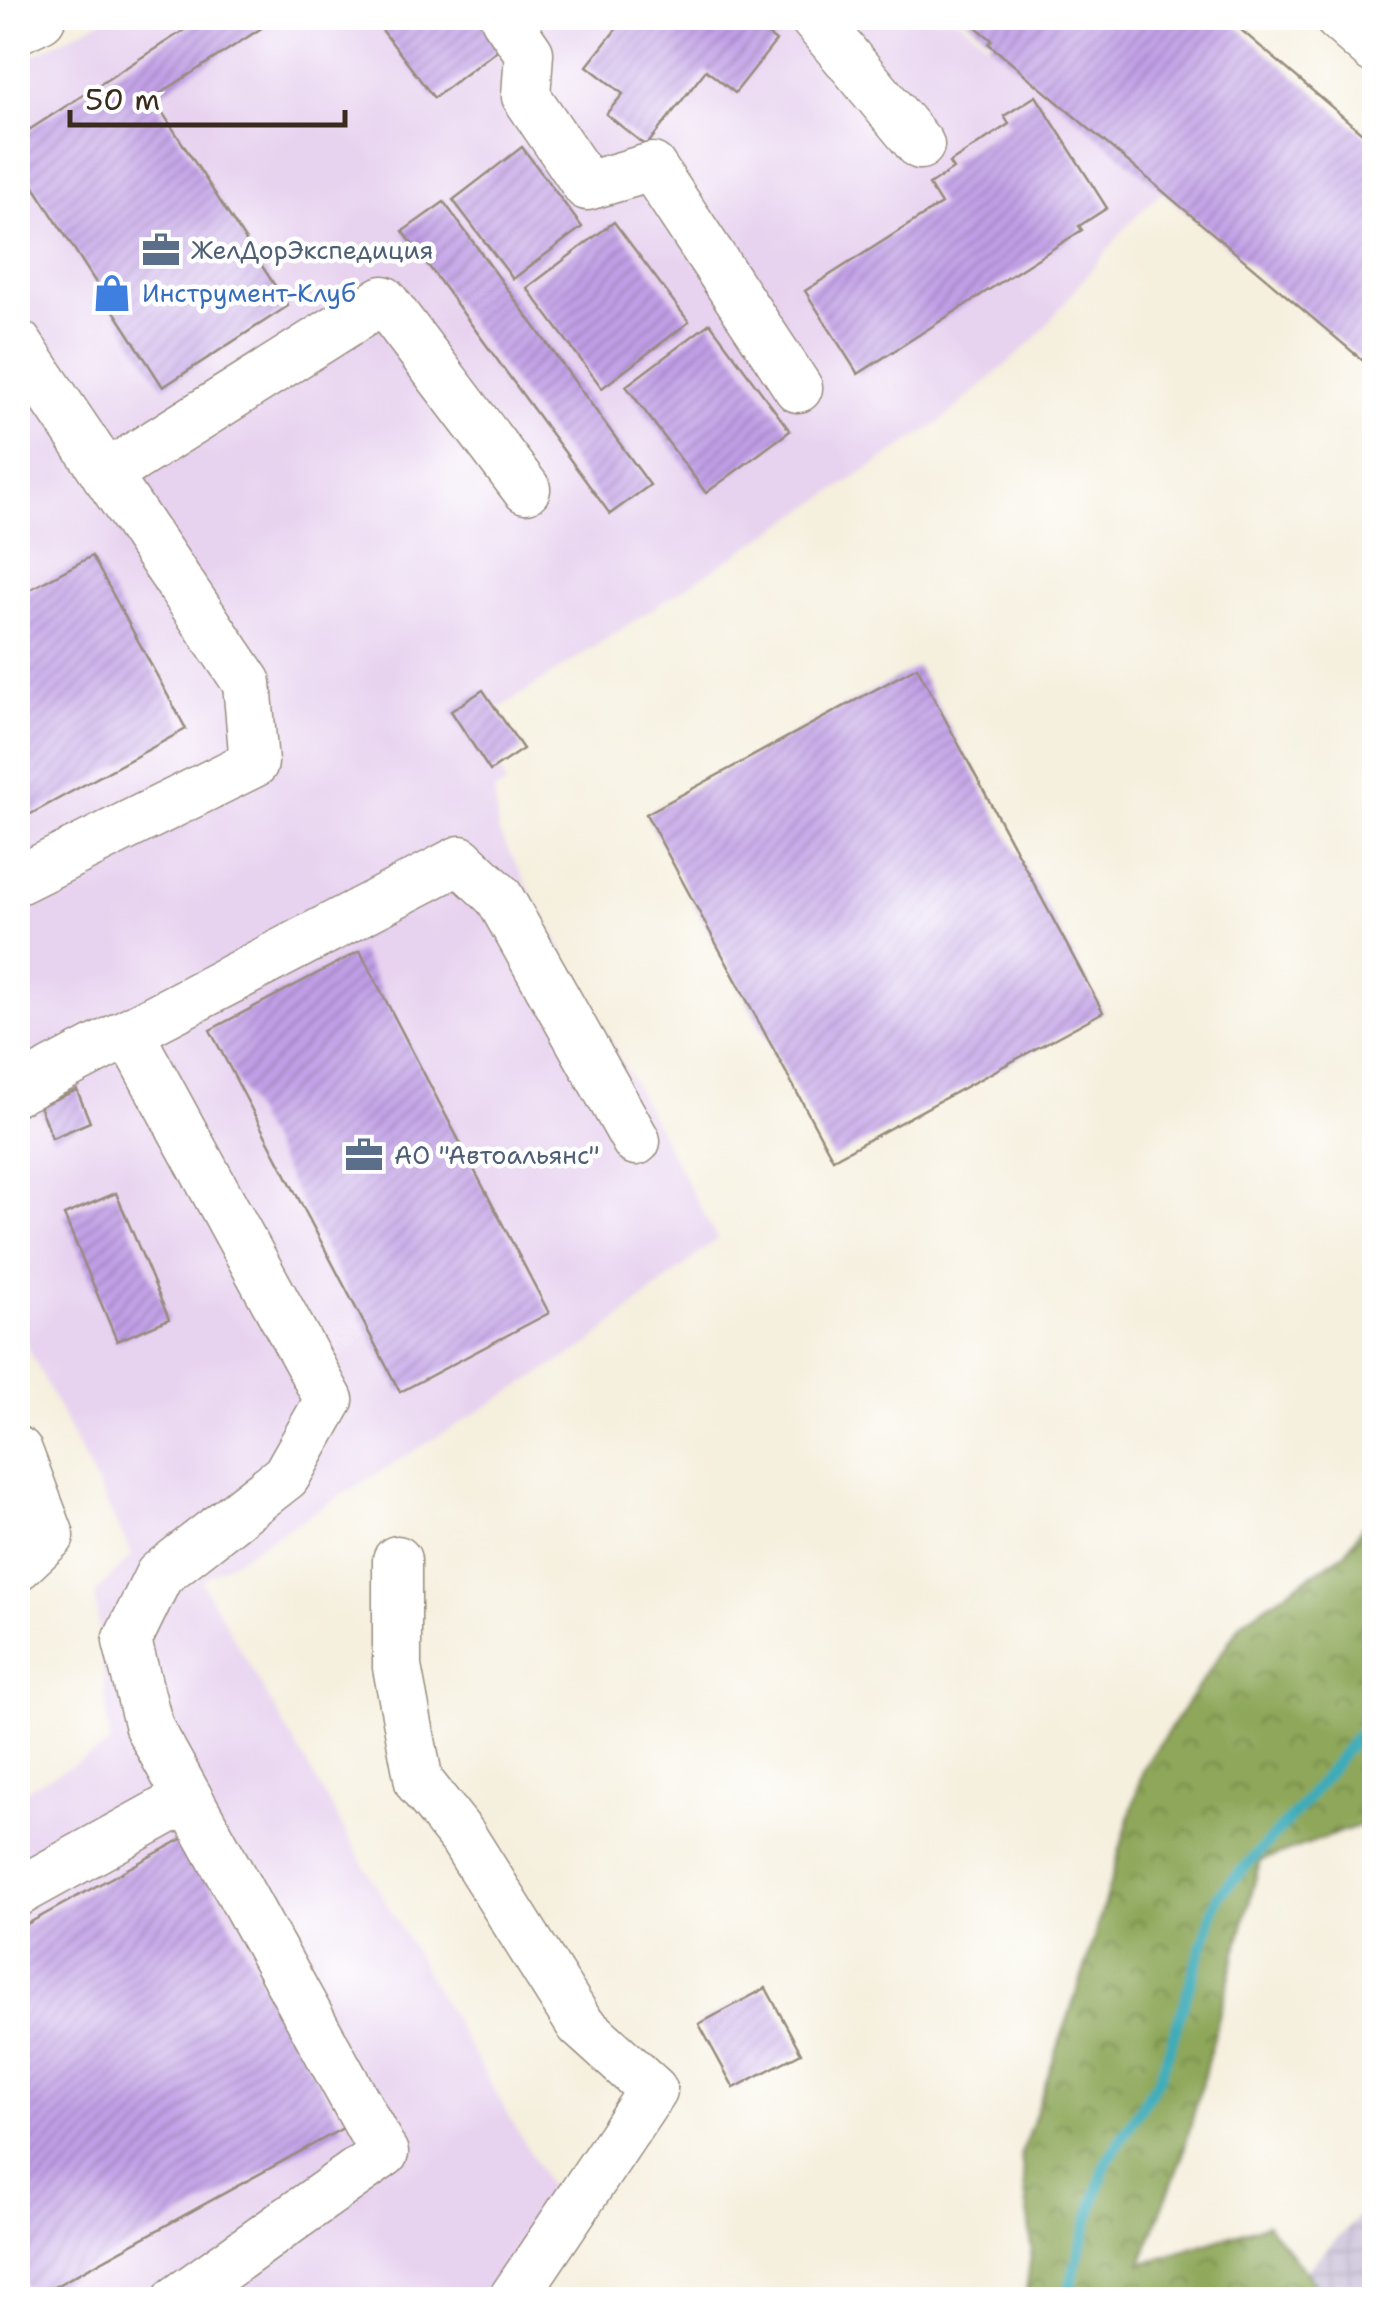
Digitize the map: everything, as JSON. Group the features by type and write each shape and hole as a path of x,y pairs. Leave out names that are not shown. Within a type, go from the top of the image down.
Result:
{"street":[{"path":"18,30 42,18"},
{"path":"505,18 530,53 526,96 588,186 652,167 798,388"},
{"path":"814,18 920,145"},
{"path":"1338,18 1374,49"},
{"path":"106,475 383,300 526,489"},
{"path":"18,344 247,684 254,763 18,880"},
{"path":"18,1090 460,860 500,897 636,1142"},
{"path":"129,1033 330,1400 286,1476 160,1574 127,1641 149,1726 384,2154 177,2300"},
{"path":"18,1451 50,1536 18,1566"},
{"path":"397,1560 397,1667 420,1782 462,1836 580,2024 652,2090 512,2300"},
{"path":"18,1892 188,1798"}],"shaded area":[{"path":"106,18 957,18 1162,190 1128,225 1034,340 939,423 497,710 523,749 499,765 506,786 494,791 498,831 717,1239 586,1346 201,1581 552,2191 489,2299 18,2299 18,1794 110,1745 95,1594 132,1555 18,1327 18,63"},
{"path":"1374,2201 1374,2299 1304,2300 1317,2287 1304,2272"}],"green space":[{"path":"1374,1509 1374,1820 1260,1861 1183,2154 1141,2264 1267,2224 1318,2287 1304,2300 1025,2299 1032,2248 1021,2155 1086,1966 1144,1767 1243,1621 1346,1552"}],"building":[{"path":"203,18 277,18 153,98 288,306 163,387 29,179 18,186 18,137"},
{"path":"373,18 492,18 509,41 434,98"},
{"path":"625,18 745,18 776,41 735,93 706,70 646,146 606,114 623,94 587,66"},
{"path":"965,18 1227,18 1374,143 1374,370 989,44 992,40"},
{"path":"1036,96 1107,208 1079,226 1082,230 858,374 805,291 941,204 929,185 953,169 949,163 1009,124 1004,116"},
{"path":"522,147 582,227 513,279 453,200"},
{"path":"444,202 650,485 610,514 403,231"},
{"path":"614,222 689,322 602,388 527,288"},
{"path":"710,323 790,431 706,493 626,386"},
{"path":"92,556 186,729 18,821 18,596"},
{"path":"917,667 1103,1012 833,1159 646,814"},
{"path":"483,690 523,749 490,771 451,711"},
{"path":"360,951 549,1313 400,1392 210,1030"},
{"path":"77,1090 90,1122 52,1138 39,1106"},
{"path":"116,1193 169,1319 117,1341 64,1215"},
{"path":"184,1838 343,2128 32,2299 18,2272 18,1929"},
{"path":"766,1988 801,2053 734,2088 699,2024"}],"waterway":[{"path":"1067,2300 1106,2163 1161,2075 1218,1896 1300,1808 1374,1714"}],"place":[{"name":"ЖелДорЭкспедиция","path":"161,250"},
{"name":"Инструмент-Клуб","path":"112,293"},
{"name":"АО \"Автоальянс\"","path":"364,1155"}]}
